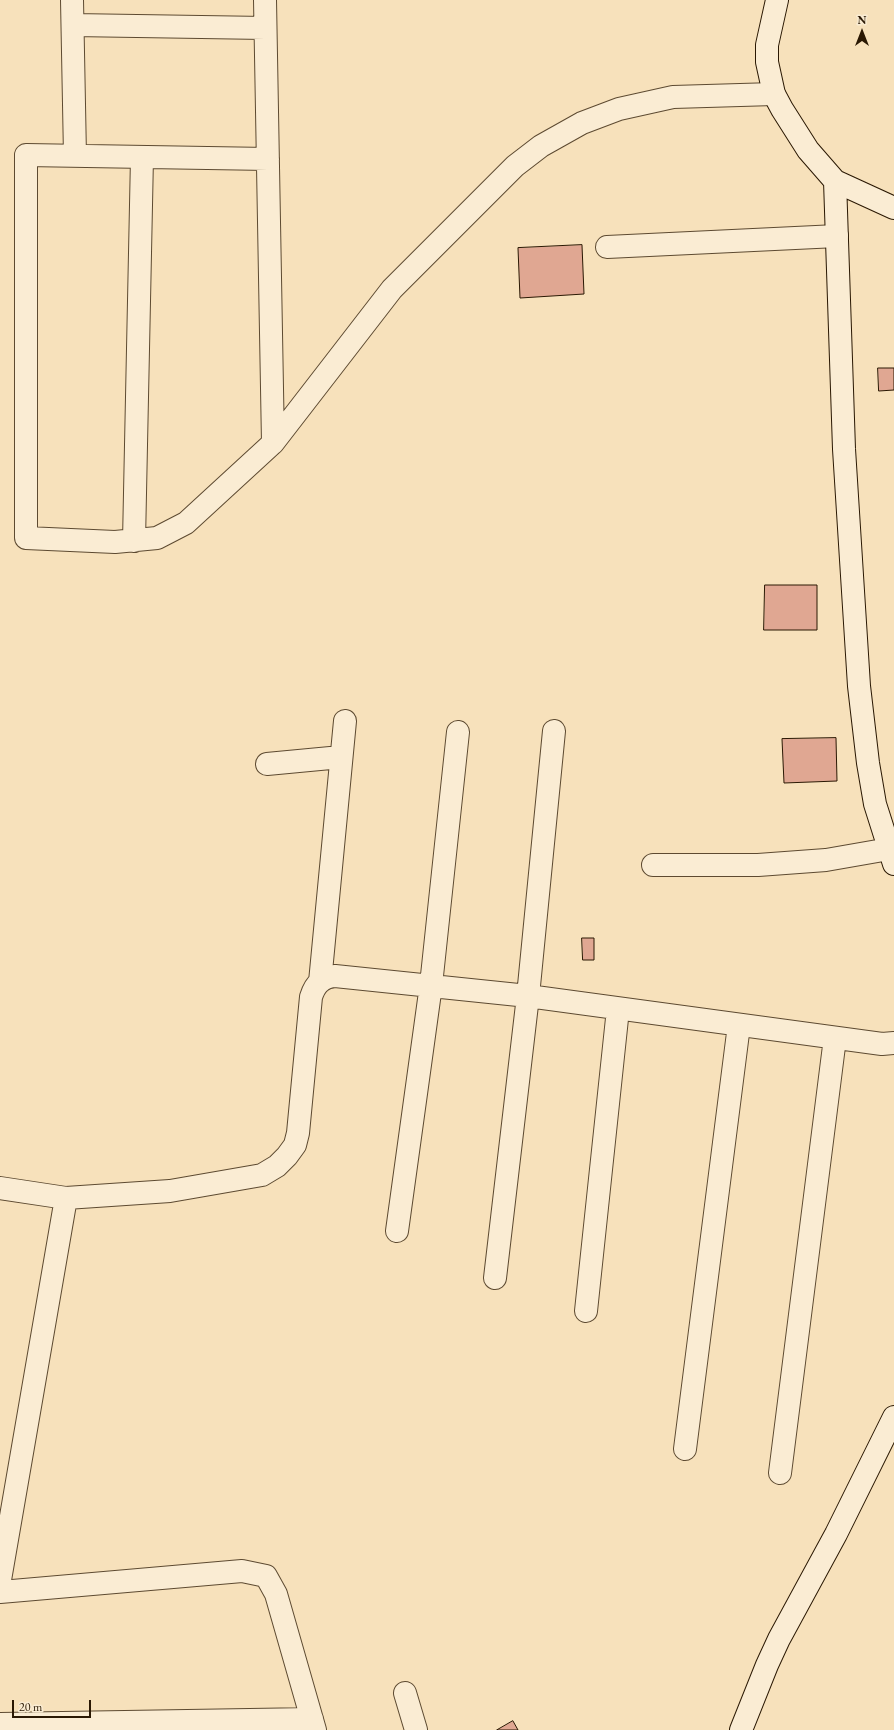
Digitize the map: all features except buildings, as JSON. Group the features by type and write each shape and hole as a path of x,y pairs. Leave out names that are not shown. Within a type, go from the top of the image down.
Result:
{"street":[{"path":"72,0 75,156"},
{"path":"265,0 273,443"},
{"path":"777,0 767,45 767,62 774,94 808,150 835,181 894,208"},
{"path":"72,24 265,28"},
{"path":"268,159 26,155 26,538 115,542 134,541 158,538 186,523 273,443 392,289 515,166 541,146 589,120 619,109 673,97 774,94"},
{"path":"134,541 142,157"},
{"path":"653,865 758,865 892,857 874,798 868,763 859,686 844,449 835,181"},
{"path":"606,247 837,236"},
{"path":"320,982 345,721"},
{"path":"495,1278 528,996 554,731"},
{"path":"397,1231 430,985 458,732"},
{"path":"267,764 341,757"},
{"path":"0,1188 66,1198 170,1190 262,1175 276,1166 295,1145 298,1133 312,997 314,989 327,976 430,985 528,996 835,1038 882,1044 894,1043"},
{"path":"586,1310 618,1009"},
{"path":"686,1450 739,1025"},
{"path":"780,1473 835,1038"},
{"path":"0,1580 66,1198"},
{"path":"741,1730 779,1639 836,1534 894,1417"},
{"path":"0,1592 242,1571 266,1576 276,1594 314,1724 0,1724"},
{"path":"405,1693 416,1730"}]}
